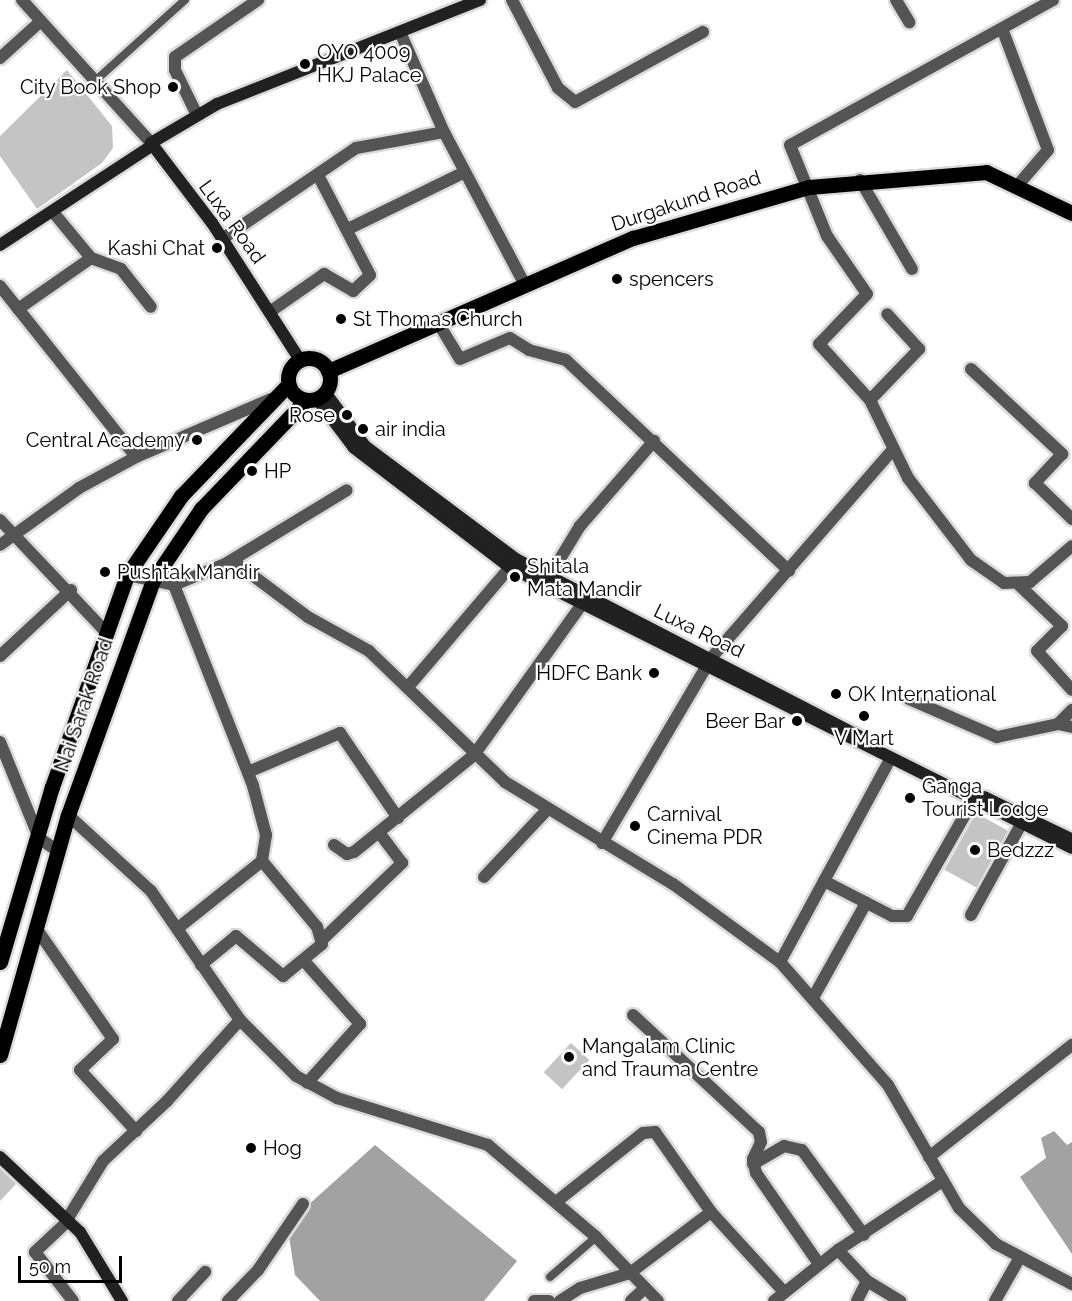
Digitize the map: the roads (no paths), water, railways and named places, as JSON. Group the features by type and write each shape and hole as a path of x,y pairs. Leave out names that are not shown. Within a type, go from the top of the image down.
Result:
{"main road":[{"name":"Durgakund Road","path":"328,370 524,282 633,238 808,187 860,180 986,172 1019,184 1072,213"},
{"path":"280,392 316,397 328,370 312,359 300,360"},
{"name":"Nai Sarak Road","path":"0,962 105,630 127,575 181,496 280,392 290,370 300,360"},
{"name":"Nai Sarak Road","path":"0,1055 68,815 153,580 201,509 292,412 316,397"}],"street":[{"path":"22,0 152,143"},
{"path":"197,115 175,70 175,57 258,0"},
{"path":"0,246 197,115 480,0"},
{"path":"512,0 558,88 575,102 703,32"},
{"path":"896,0 909,22"},
{"path":"1053,0 1003,31 790,145 827,236 867,294 819,344 870,400 891,452 971,560 988,575 1020,586 1062,626 1037,651 1072,690"},
{"path":"0,58 41,21"},
{"path":"1003,31 1048,150 1019,184"},
{"path":"400,32 444,132 524,282"},
{"path":"222,238 367,143 444,132"},
{"name":"Luxa Road","path":"152,143 222,238 271,311 300,360"},
{"path":"348,229 465,172"},
{"path":"271,311 324,274 347,290 368,280 369,268 318,175"},
{"path":"860,180 912,269"},
{"path":"53,212 91,258 114,263 151,308"},
{"path":"18,309 91,258"},
{"path":"0,286 136,457"},
{"path":"870,400 919,349 888,314"},
{"path":"437,321 460,359 510,338 535,352 555,353 654,441 789,571"},
{"path":"971,369 1062,454 1035,483 1072,519"},
{"path":"0,545 12,533 136,457 280,392"},
{"path":"316,397 354,448 513,563 584,601 474,755 354,852 347,854 334,845"},
{"name":"Luxa Road","path":"316,397 340,412 366,446 513,563 549,577 584,601 710,662 975,798 1072,839"},
{"path":"549,577 580,526 654,441"},
{"path":"602,843 710,662 891,452"},
{"path":"127,575 174,585 227,563 347,490"},
{"path":"0,520 70,590 105,630"},
{"path":"1020,586 1072,546"},
{"path":"227,563 247,570 308,617 352,639 408,687 474,755 546,811 718,914 780,962 814,996 888,1085 941,1182 980,1229 1019,1259 1072,1284"},
{"path":"408,687 513,563"},
{"path":"174,585 248,772 266,835 262,861 178,928"},
{"path":"0,656 70,590"},
{"path":"710,662 889,761 975,798 913,910 899,918 824,881"},
{"path":"909,699 997,737 1058,724 1072,727"},
{"path":"1058,724 1072,710"},
{"path":"248,772 340,733 398,818"},
{"path":"0,742 39,838 59,852"},
{"path":"780,962 889,761"},
{"path":"484,877 546,811"},
{"path":"68,815 151,891 240,1020 307,1083 337,1098 488,1145 596,1237 658,1301"},
{"path":"971,915 1023,820 1072,848"},
{"path":"201,965 236,936 280,975 289,975 305,962 323,939 402,863 379,833"},
{"path":"262,861 323,939"},
{"path":"814,996 866,903"},
{"path":"36,928 113,1039 80,1070 136,1131"},
{"path":"305,962 360,1024 307,1083"},
{"path":"633,1015 755,1126 761,1142 753,1164"},
{"path":"73,1301 34,1252 69,1219 103,1161 136,1131 240,1020"},
{"path":"929,1157 1072,1045"},
{"path":"556,1202 649,1131 658,1134 711,1212 784,1292"},
{"path":"753,1164 784,1146 802,1150 864,1235"},
{"path":"0,1157 69,1219 122,1301"},
{"path":"753,1164 819,1264"},
{"path":"774,1301 838,1250 864,1235 941,1182"},
{"path":"228,1301 258,1270 303,1204"},
{"path":"560,1301 580,1288 630,1273 711,1212"},
{"path":"838,1250 867,1281 900,1301"},
{"path":"995,1301 1019,1259"},
{"path":"178,1301 205,1272"},
{"path":"857,1301 867,1281"},
{"path":"632,1301 645,1288"},
{"path":"534,1301 549,1301"}],"lane":[{"path":"95,81 185,0"},
{"path":"550,1277 596,1237"}],"place":[{"name":"OYO 4009 HKJ Palace","path":"305,64"},
{"name":"City Book Shop","path":"173,87"},
{"name":"Kashi Chat","path":"217,248"},
{"name":"spencers","path":"617,279"},
{"name":"St Thomas Church","path":"341,319"},
{"name":"Rose","path":"347,415"},
{"name":"air india","path":"363,429"},
{"name":"Central Academy","path":"197,440"},
{"name":"HP","path":"252,471"},
{"name":"Pushtak Mandir","path":"105,572"},
{"name":"Shitala Mata Mandir","path":"515,577"},
{"name":"HDFC Bank","path":"654,673"},
{"name":"OK International","path":"836,694"},
{"name":"V Mart","path":"864,716"},
{"name":"Beer Bar","path":"797,721"},
{"name":"Ganga Tourist Lodge","path":"910,798"},
{"name":"Carnival Cinema PDR","path":"635,826"},
{"name":"Bedzzz","path":"975,850"},
{"name":"Mangalam Clinic and Trauma Centre","path":"569,1057"},
{"name":"Hog","path":"251,1148"}]}
